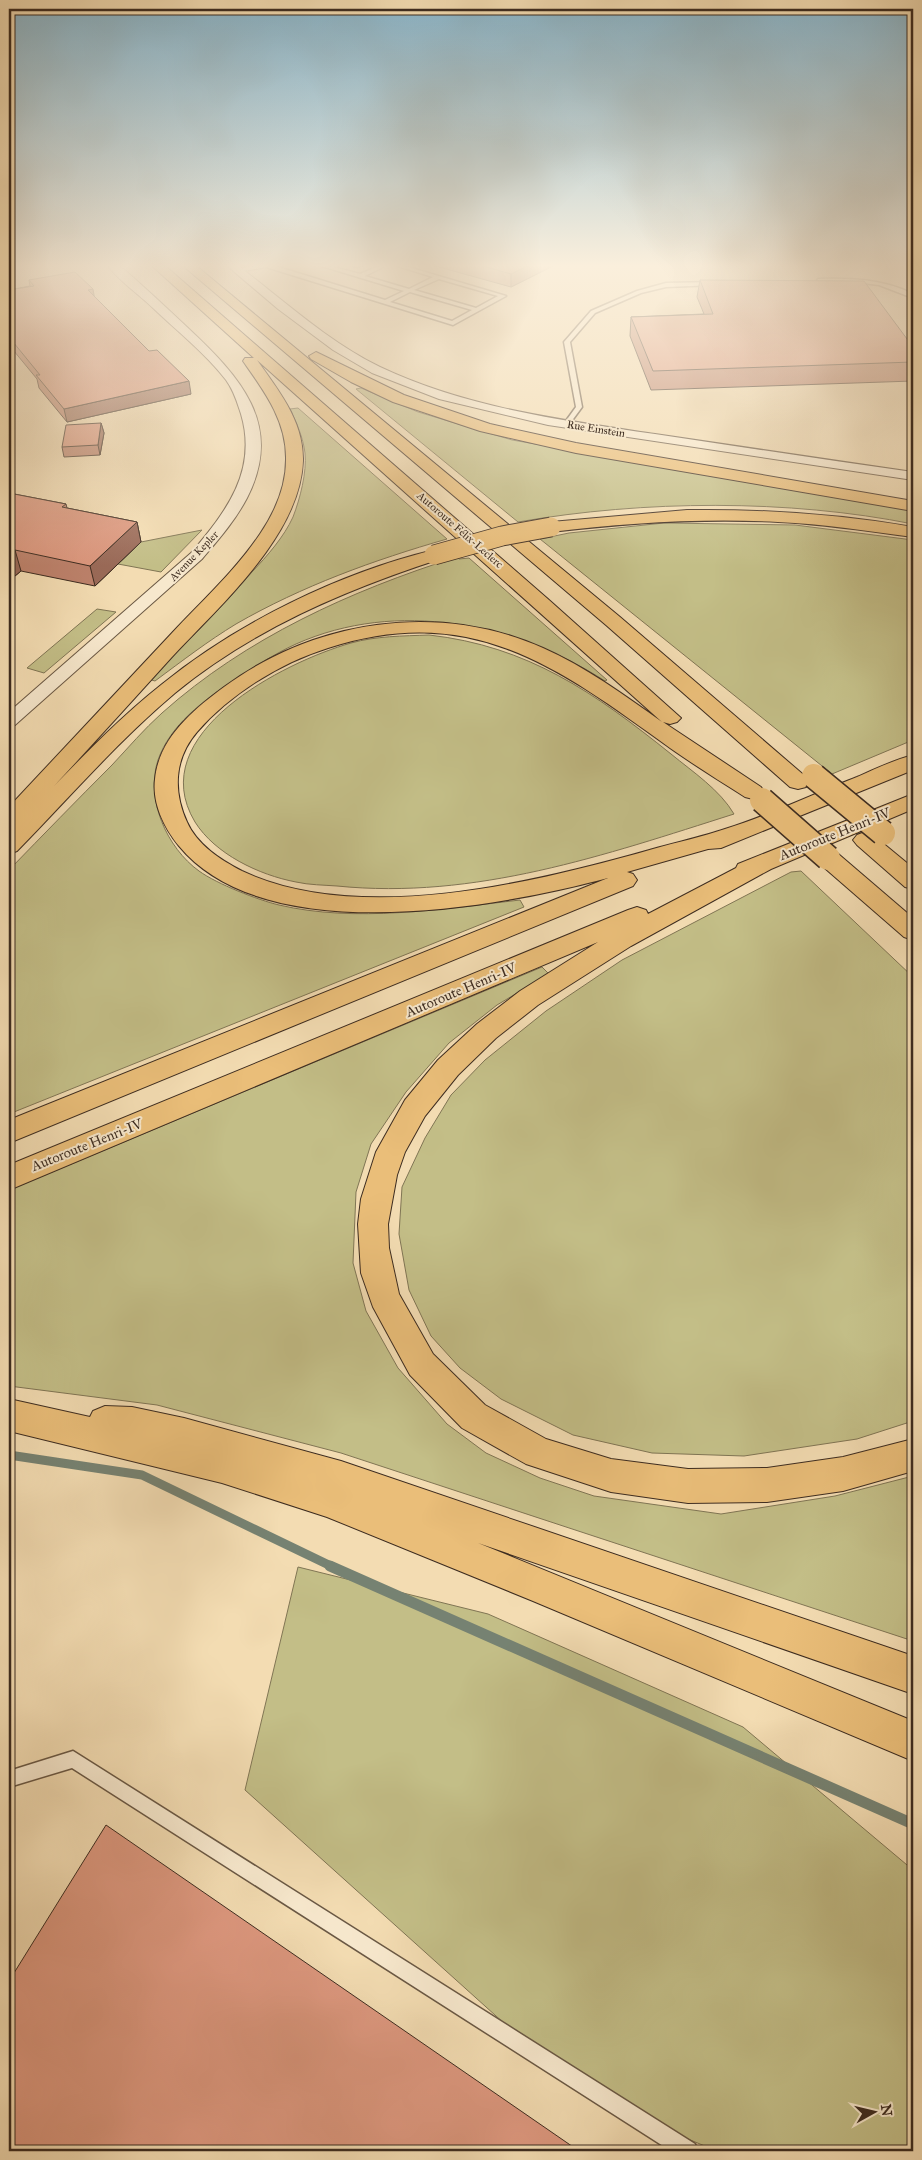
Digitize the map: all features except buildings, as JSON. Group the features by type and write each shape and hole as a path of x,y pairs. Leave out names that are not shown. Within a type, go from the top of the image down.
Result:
{"highway":[{"path":"9,821 245,566 267,540 282,513 291,487 294,468 294,446 290,430 272,391 254,365"},
{"name":"Autoroute Félix-Leclerc","path":"272,365 448,518 757,796"},
{"name":"Autoroute Félix-Leclerc","path":"306,365 874,836"},
{"path":"331,365 351,377 396,399 453,418 563,445 913,506"},
{"path":"9,846 122,730 194,669 246,636 301,605 370,576 434,554 502,536 551,527 636,517 724,514 822,520 913,532"},
{"path":"729,836 569,880 509,893 420,902 341,903 299,897 260,888 212,864 196,852 177,828 171,814 166,786 171,758 185,734 211,707 245,680 299,651 339,637 375,629 411,627 460,630 490,636 525,648 564,665 600,686 681,745 757,796 913,931"},
{"path":"9,1132 913,762"},
{"name":"Autoroute Henri-IV","path":"9,1178 913,801"},
{"path":"874,836 913,858"},
{"path":"874,836 913,881"},
{"path":"763,863 617,944 540,991 482,1034 445,1071 410,1117 388,1157 380,1180 374,1205 372,1230 374,1258 380,1286 402,1337 441,1386 463,1408 487,1428 517,1444 575,1466 623,1477 680,1485 754,1486 804,1481 848,1473 913,1456"},
{"path":"851,877 913,949"},
{"path":"9,1415 132,1424 184,1434 276,1459 400,1498 913,1676"},
{"path":"9,1415 205,1461 319,1497 539,1585 913,1742"}],"street":[{"name":"Avenue Kepler","path":"9,721 194,559 227,519 240,496 249,472 253,450 253,427 248,408 234,381 219,365"},
{"name":"Rue Einstein","path":"369,365 408,384 499,412 566,425 913,476"}],"lane":[{"path":"566,425 579,407 571,365"},
{"path":"9,1778 73,1759 688,2151"}],"shaded area":[{"path":"361,388 418,412 512,440 913,509 913,524 816,510 716,505 665,506 615,510 518,522 356,389"},
{"path":"298,408 447,539 339,575 261,610 195,651 155,681 148,679 227,600 269,553 293,517 305,468 303,441 290,409"},
{"path":"664,523 795,525 913,540 913,740 832,774 540,539 569,533"},
{"path":"202,530 161,572 118,564 141,542"},
{"path":"457,557 459,559 469,558 607,680 605,681 570,661 533,644 494,632 455,624 414,621 374,623 335,630 296,644 272,657 222,688 189,714 163,747 158,760 154,791 162,822 177,849 188,861 207,876 270,903 308,910 368,914 399,913 520,900 524,907 9,1114 9,870 155,719 194,686 228,662 301,620 339,602 417,570"},
{"path":"97,609 116,612 44,673 27,668"},
{"path":"429,635 465,641 529,661 587,692 643,732 714,789 734,814 637,845 539,871 439,886 388,889 311,884 282,879 239,861 214,844 195,822 184,790 188,760 203,732 228,707 258,685 291,667 323,653 351,643 370,639"},
{"path":"801,871 913,977 913,1421 857,1439 744,1456 652,1453 573,1435 501,1399 460,1368 431,1336 409,1290 399,1234 402,1187 425,1138 451,1095 485,1060 546,1011 622,960 791,872"},
{"path":"542,967 549,974 497,1005 449,1043 406,1092 371,1144 356,1192 353,1263 366,1311 398,1368 447,1424 486,1453 540,1478 594,1496 721,1514 835,1496 913,1476 913,1641 341,1453 157,1405 9,1386 9,1190"},
{"path":"298,1567 488,1614 743,1727 913,1870 913,2151 717,2151 586,2097 245,1790"}],"waterway":[{"path":"9,1455 142,1475 333,1567"},
{"path":"330,1566 913,1824"}]}
